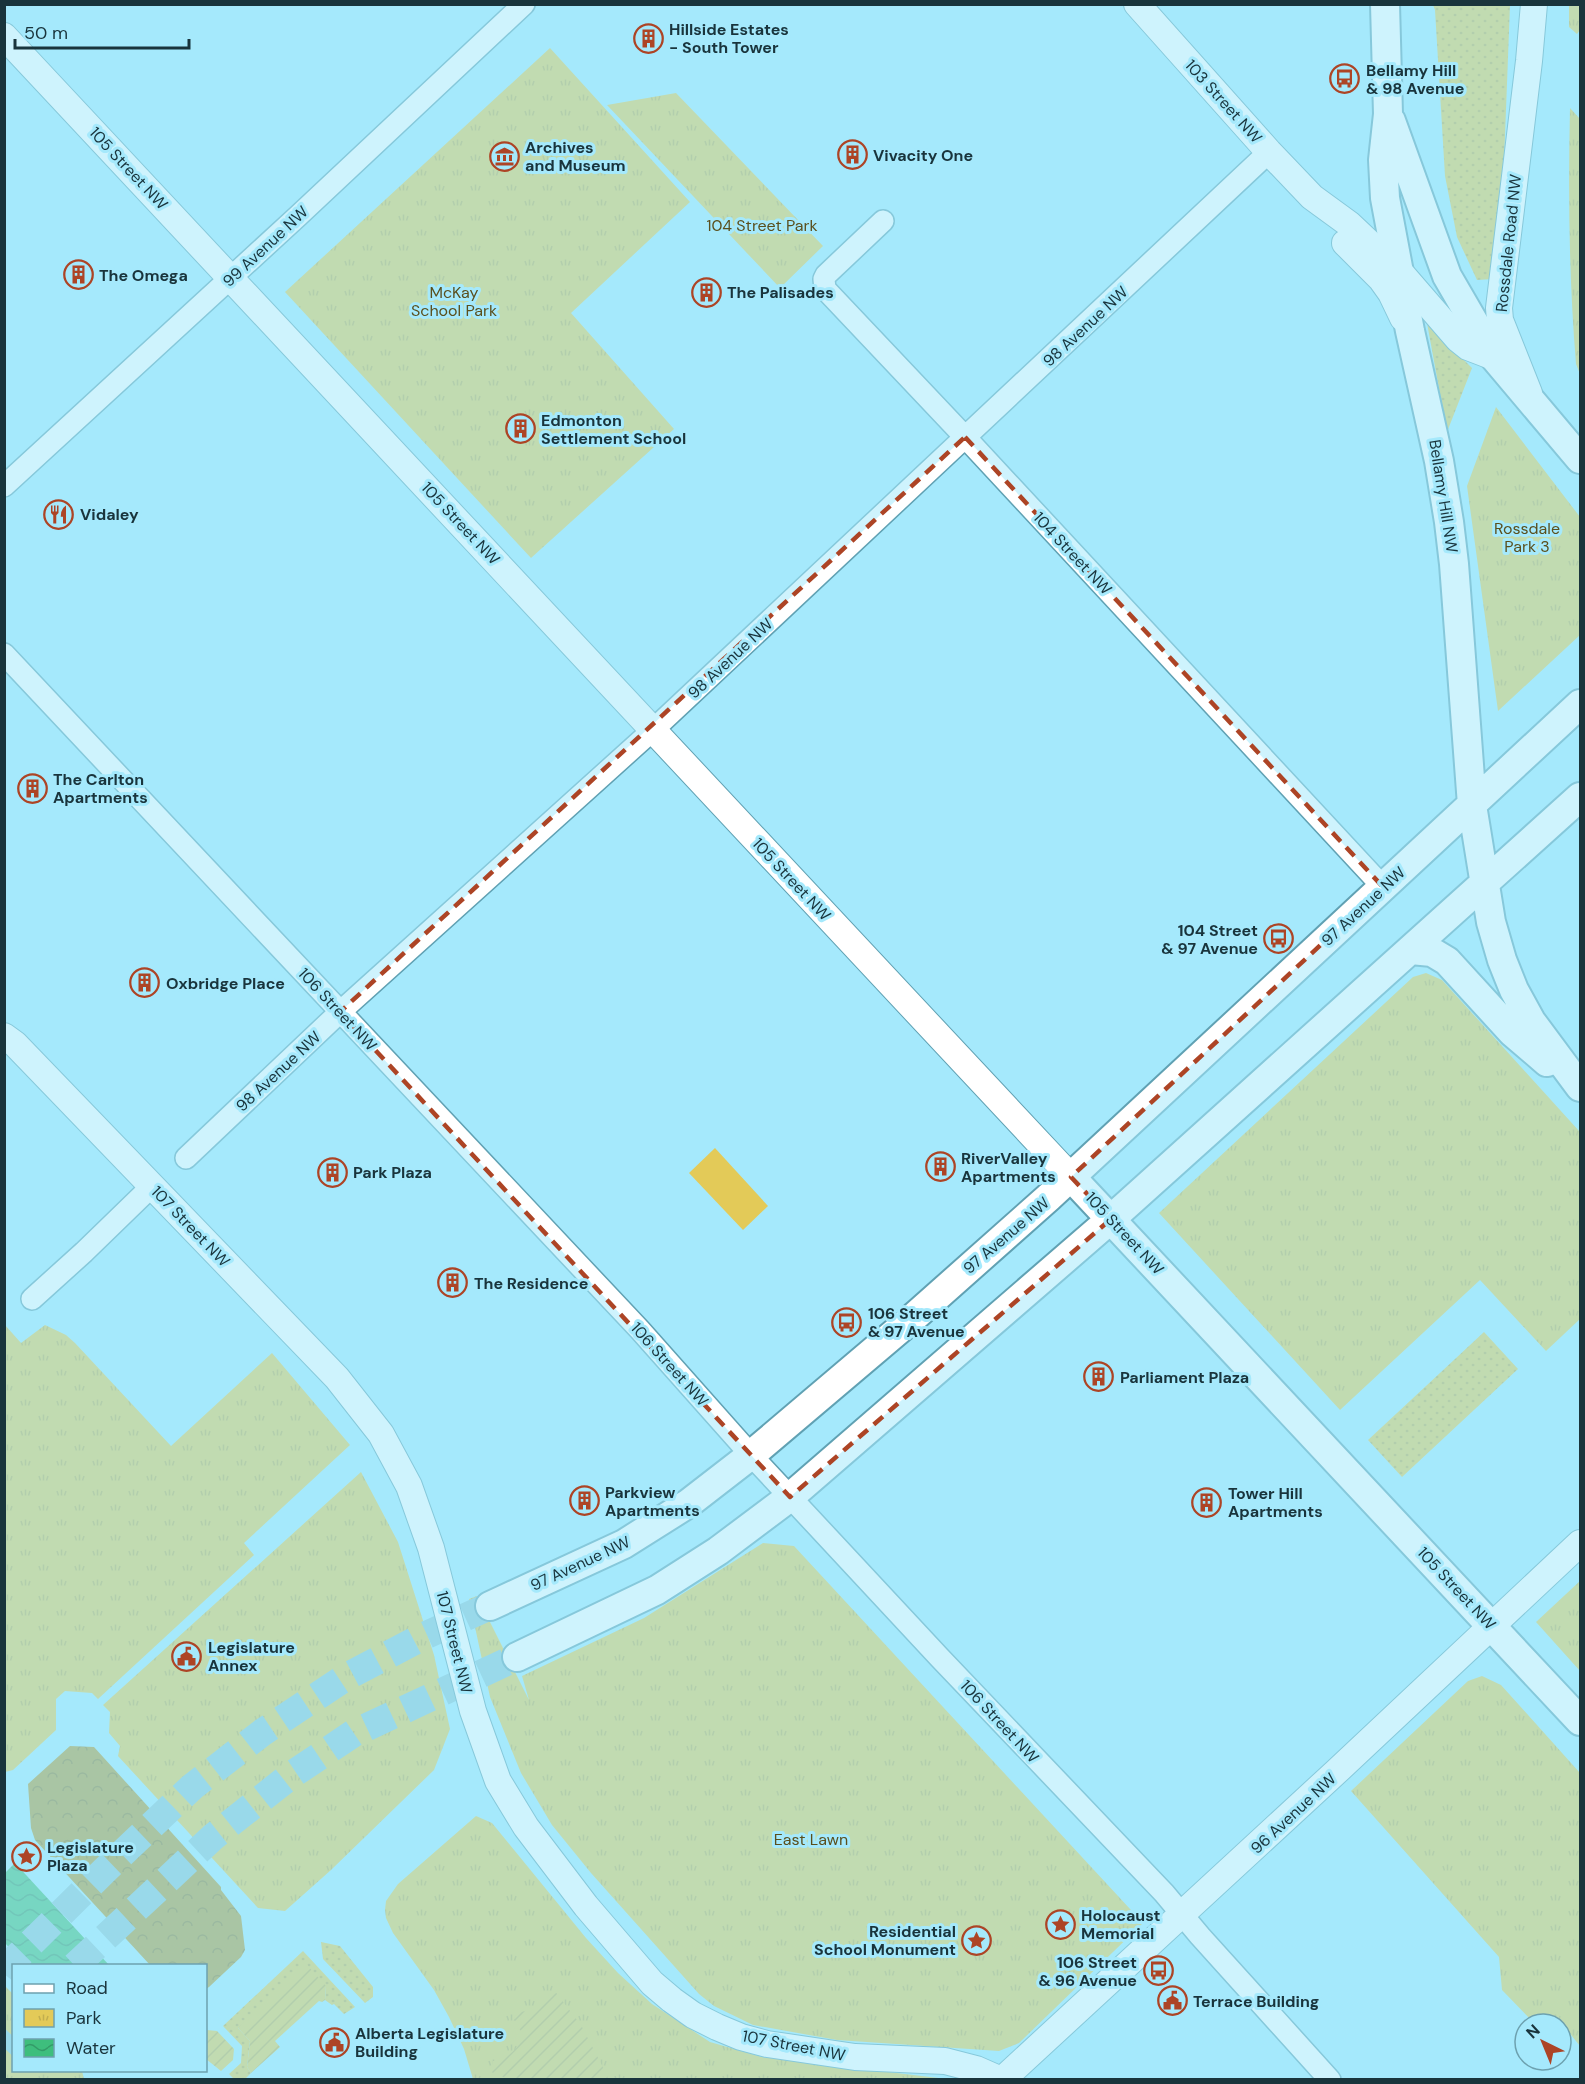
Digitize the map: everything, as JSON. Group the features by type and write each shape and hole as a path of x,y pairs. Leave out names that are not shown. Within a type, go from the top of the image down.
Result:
{"main road":[{"name":"Bellamy Hill NW","path":"1385,4 1388,114 1383,160 1385,198 1410,331 1440,461 1449,522 1472,805 1484,882"},
{"name":"Bellamy Hill NW","path":"1388,114 1447,276 1494,357 1531,399"},
{"name":"Rossdale Road NW","path":"1531,399 1581,459"},
{"name":"97 Avenue NW","path":"490,1606 624,1544 689,1503 751,1455 915,1316 1071,1177 1581,704"},
{"path":"517,1657 657,1590 718,1551 790,1497 1111,1219 1581,796"},
{"path":"1484,882 1491,922 1514,990 1531,1021 1581,1088"},
{"path":"1411,950 1432,952 1447,961 1512,1032 1581,1088"},
{"name":"105 Street NW","path":"1071,1177 1581,1721"}],"street":[{"name":"99 Avenue NW","path":"4,486 524,4"},
{"name":"103 Street NW","path":"1137,4 1269,152 1312,196 1349,224 1400,272 1458,339 1468,347 1494,357"},
{"name":"Rossdale Road NW","path":"1531,399 1500,320 1499,308 1534,4"},
{"name":"105 Street NW","path":"4,36 1071,1177"},
{"name":"98 Avenue NW","path":"186,1158 340,1012 654,729 1269,152"},
{"name":"103 Street NW","path":"1312,196 1337,235 1381,279 1391,293 1410,331"},
{"name":"104 Street NW","path":"883,222 826,275 825,289 965,436 1383,887"},
{"name":"106 Street NW","path":"4,654 640,1330 790,1497 1164,1893 1330,2079"},
{"name":"107 Street NW","path":"4,1036 152,1185 337,1378 381,1434 409,1486 431,1548 472,1711 498,1781 526,1827 586,1906 652,1983 693,2015 741,2037 767,2044 855,2057 945,2061 1002,2079"},
{"path":"32,1299 152,1185"},
{"name":"96 Avenue NW","path":"1002,2079 1182,1915 1581,1543"}],"highlighted area":[{"path":"965,437 1383,887 1071,1177 1111,1219 790,1497 340,1012"}],"green space":[{"path":"1433,5 1510,5 1500,267 1493,279 1477,280 1457,237 1445,176"},
{"path":"1569,5 1580,5 1580,30 1577,34 1569,27"},
{"name":"McKay School Park","path":"550,48 690,202 571,313 674,429 531,558 285,292"},
{"name":"104 Street Park","path":"676,93 823,246 780,288 607,105"},
{"path":"1570,108 1580,119 1580,374 1576,364 1570,268"},
{"path":"1427,323 1472,368 1447,432"},
{"name":"Rossdale Park 3","path":"1496,407 1580,517 1580,635 1498,711 1467,486"},
{"path":"1426,973 1442,980 1580,1132 1580,1319 1546,1351 1480,1280 1340,1410 1159,1213 1413,977"},
{"path":"715,1148 768,1206 743,1230 689,1173"},
{"path":"5,1325 21,1343 45,1325 66,1335 171,1446 272,1353 350,1445 244,1543 254,1555 98,1699 92,1693 65,1691 56,1699 56,1730 13,1770 5,1772"},
{"path":"1484,1332 1518,1369 1402,1477 1368,1440"},
{"path":"361,1472 398,1542 434,1655 450,1729 434,1770 331,1870 285,1911 258,1908 118,1756 120,1746 109,1733 110,1712 103,1705"},
{"name":"East Lawn","path":"763,1543 794,1546 1143,1923 1019,2043 999,2051 837,2040 753,2025 714,2006 699,1994 591,1873 552,1825 521,1773 490,1697 469,1599 477,1596 529,1700 522,1676 644,1618"},
{"path":"1580,1581 1580,1671 1536,1622"},
{"path":"1482,1676 1501,1685 1580,1773 1580,2046 1573,2037 1573,2012 1523,2012 1502,1990 1499,1957 1351,1791 1468,1681"},
{"path":"70,1746 94,1747 221,1887 241,1916 245,1950 241,1957 207,1988 207,1964 149,1964 35,1840 31,1828 28,1784"},
{"path":"476,1816 492,1823 586,1938 618,1973 652,2004 710,2042 762,2057 947,2079 473,2079 464,2049 449,2017 434,1990 393,1933 385,1910 386,1901 398,1884"},
{"path":"321,1942 340,1946 373,1987 373,1997 365,2003 323,1959"},
{"path":"303,1951 355,2007 344,2014 334,2004 325,2000 326,1986 238,2028 250,2041 247,2067 251,2073 245,2079 234,2079 229,2074 241,2063 242,2046 223,2026"},
{"path":"307,1965 326,1986 325,2000 319,2001 275,2041 280,2047 251,2073 247,2067 250,2041 238,2028"},
{"path":"4,1985 12,1993 12,2072 82,2072 84,2079 5,2079"},
{"path":"554,1990 581,2025 608,2079 508,2079 491,2072 493,2061 508,2056 525,2036 516,2025 514,2018 517,2013 529,2010"},
{"path":"207,2030 217,2031 234,2049 233,2060 221,2071 207,2060"}],"water":[{"path":"15,1863 108,1964 24,1964 5,1943 5,1873"}],"tunnel":[{"path":"4,1974 17,1957 192,1787 263,1732 346,1677 422,1637 490,1606"},
{"path":"77,1964 213,1837 290,1776 354,1733 517,1657"},
{"path":"4,2048 12,2039"}],"place":[{"name":"Hillside Estates - South Tower","path":"648,38"},
{"name":"Bellamy Hill & 98 Avenue","path":"1345,79"},
{"name":"Vivacity One","path":"852,155"},
{"name":"Archives and Museum","path":"504,156"},
{"name":"The Omega","path":"78,275"},
{"name":"The Palisades","path":"706,292"},
{"name":"Edmonton Settlement School","path":"520,429"},
{"name":"Vidaley","path":"59,514"},
{"name":"The Carlton Apartments","path":"32,788"},
{"name":"104 Street & 97 Avenue","path":"1279,939"},
{"name":"Oxbridge Place","path":"145,983"},
{"name":"RiverValley Apartments","path":"940,1167"},
{"name":"Park Plaza","path":"332,1172"},
{"name":"The Residence","path":"453,1283"},
{"name":"106 Street & 97 Avenue","path":"847,1322"},
{"name":"Parliament Plaza","path":"1099,1377"},
{"name":"Parkview Apartments","path":"584,1501"},
{"name":"Tower Hill Apartments","path":"1207,1502"},
{"name":"Legislature Annex","path":"187,1656"},
{"name":"Legislature Plaza","path":"26,1856"},
{"name":"Holocaust Memorial","path":"1060,1924"},
{"name":"Residential School Monument","path":"977,1940"},
{"name":"106 Street & 96 Avenue","path":"1158,1971"},
{"name":"Terrace Building","path":"1172,2001"},
{"name":"Alberta Legislature Building","path":"334,2042"}]}
